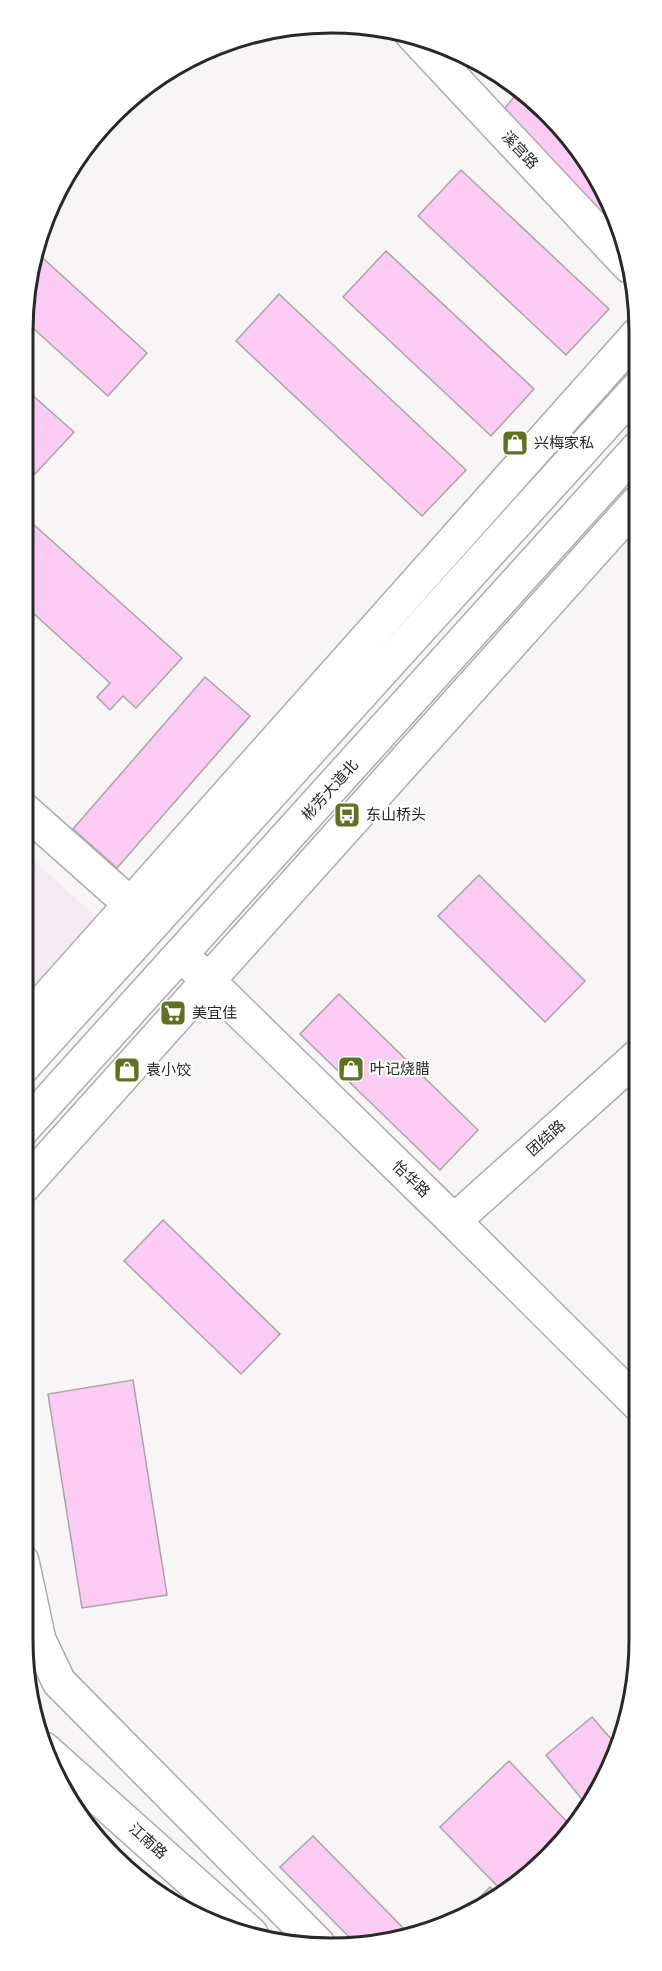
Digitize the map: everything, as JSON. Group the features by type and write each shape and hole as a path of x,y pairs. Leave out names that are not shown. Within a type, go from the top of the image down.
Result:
{"street":[{"name":"溪宫路","path":"426,49 619,256"},
{"path":"33,1054 142,914 629,344"},
{"path":"33,1016 142,914 629,397"},
{"name":"彬芳大道北","path":"33,1118 629,458"},
{"path":"33,1176 629,512"},
{"path":"33,818 142,914"},
{"name":"怡华路","path":"181,955 629,1395"},
{"name":"团结路","path":"454,1221 629,1064"},
{"path":"33,1612 39,1640 59,1682 311,1937"},
{"name":"江南路","path":"60,1763 239,1923"}],"shaded area":[{"path":"33,860 95,916 33,986"}],"building":[{"path":"514,97 542,120 555,135 579,165 589,182 612,233 581,208 505,108"},
{"path":"461,170 609,309 566,355 418,216"},
{"path":"386,251 534,389 491,436 343,297"},
{"path":"42,258 147,353 108,396 33,328 36,292"},
{"path":"279,294 466,470 422,516 236,341"},
{"path":"33,396 74,432 35,474 33,472"},
{"path":"33,524 182,658 136,708 123,696 110,710 97,697 110,683 33,613"},
{"path":"205,677 250,716 117,868 73,829"},
{"path":"479,875 585,981 545,1022 438,916"},
{"path":"339,994 478,1130 440,1170 300,1034"},
{"path":"163,1220 280,1334 241,1374 124,1261"},
{"path":"133,1380 167,1595 82,1608 48,1394"},
{"path":"592,1717 612,1740 583,1800 546,1755"},
{"path":"509,1761 567,1821 542,1851 498,1887 440,1827"},
{"path":"313,1836 404,1929 349,1937 280,1867"},
{"path":"490,1887 493,1890 480,1898 478,1899"}],"place":[{"name":"兴梅家私","path":"515,443"},
{"name":"东山桥头","path":"347,815"},
{"name":"美宜佳","path":"173,1013"},
{"name":"叶记烧腊","path":"351,1069"},
{"name":"袁小饺","path":"127,1070"}]}
